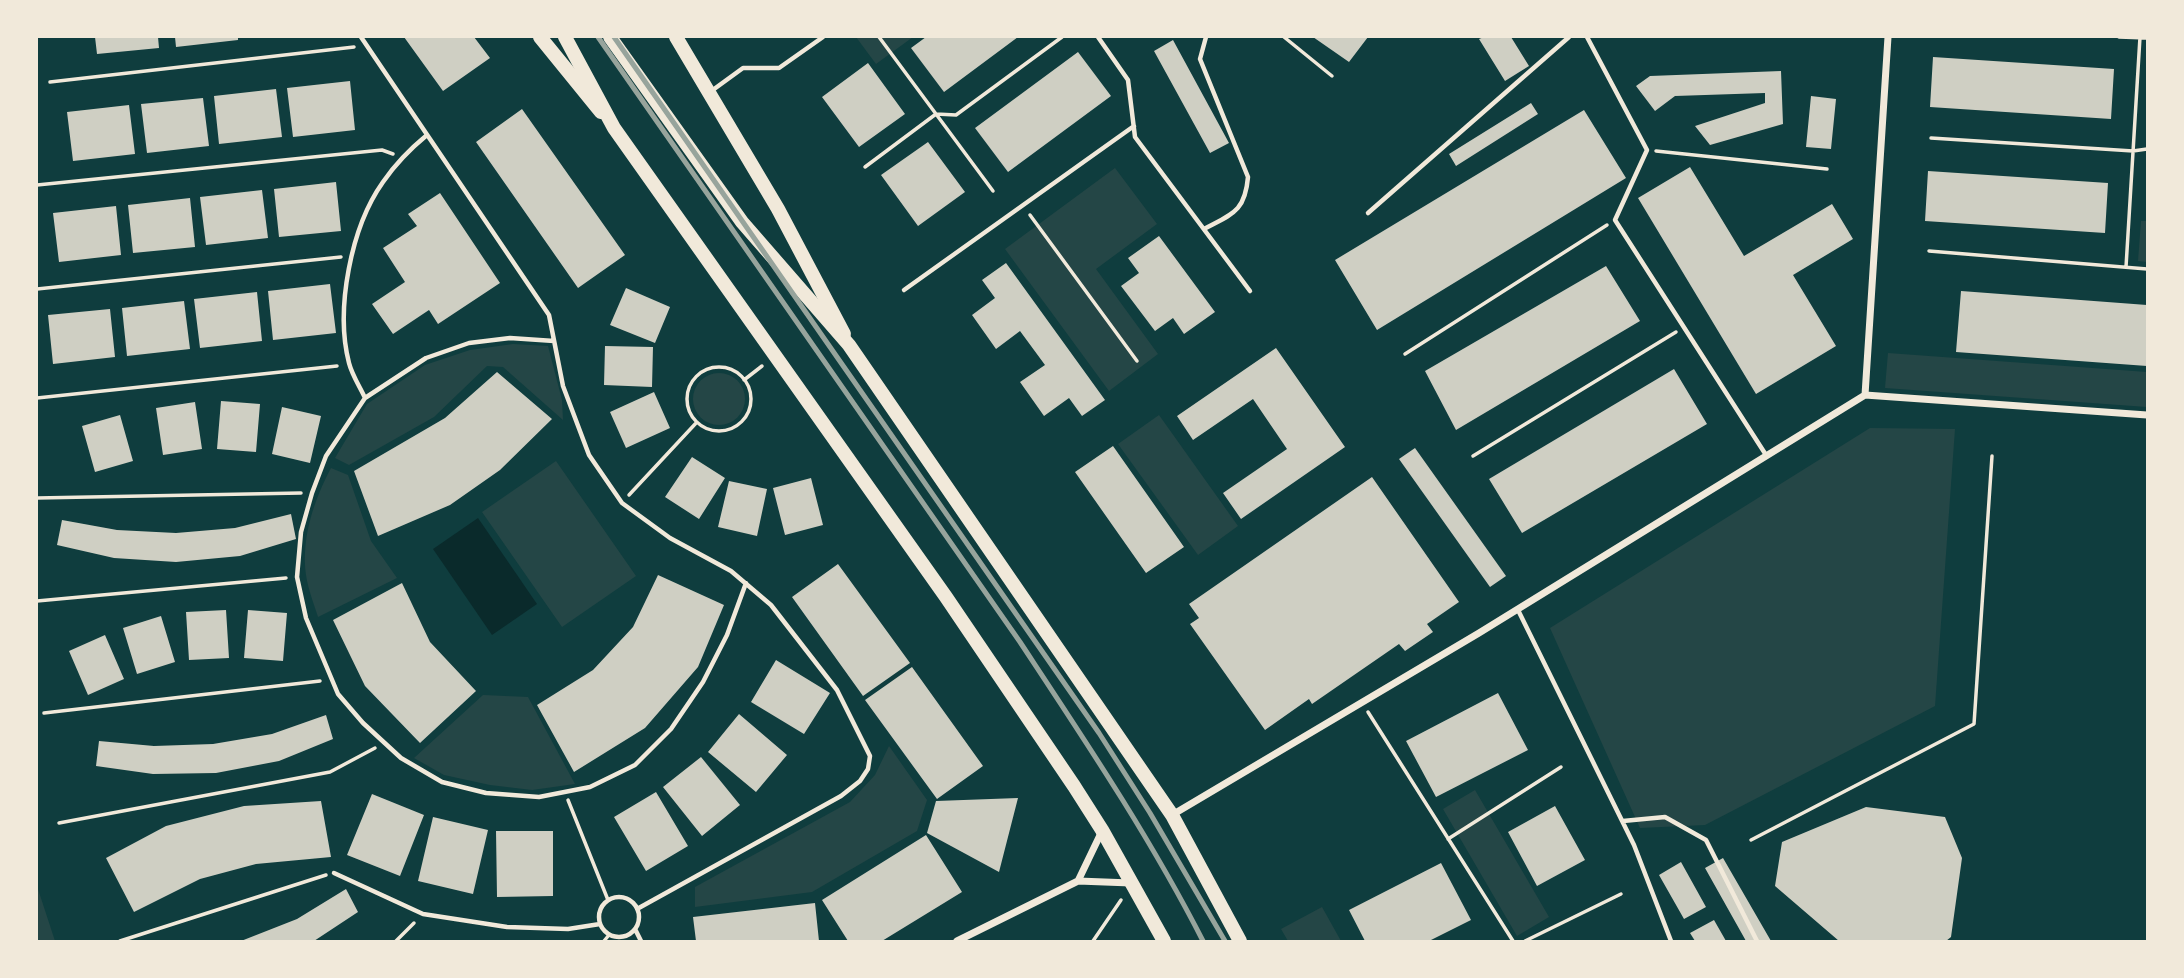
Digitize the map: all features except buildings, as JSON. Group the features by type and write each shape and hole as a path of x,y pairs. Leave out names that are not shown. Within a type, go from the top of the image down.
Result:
{"main road":[{"path":"540,37 614,128 946,597 1102,830 1164,941"},
{"path":"565,37 614,128"},
{"path":"610,37 742,222 849,345 1172,816 1240,941"},
{"path":"676,37 778,209 849,345"}],"street":[{"path":"1865,394 1888,37"},
{"path":"1172,816 1518,609 1865,394 2147,415"},
{"path":"1078,881 1102,830"},
{"path":"957,941 1078,881 1132,883"}],"lane":[{"path":"361,37 549,316 563,386 589,455 622,503 670,538 731,571 771,605 837,690 870,756 868,769 860,781 841,796 637,909"},
{"path":"709,93 743,68 779,68 823,37"},
{"path":"1098,37 1128,80 1135,137 1250,291"},
{"path":"1204,229 1236,212 1247,192 1248,177 1200,59 1206,37"},
{"path":"1368,213 1569,37"},
{"path":"1587,37 1647,150 1615,220 1766,455"},
{"path":"904,290 1134,126"},
{"path":"365,398 349,364 345,332 345,296 352,256 364,217 381,184 402,157 427,135"},
{"path":"554,341 510,338 469,343 426,358 365,398 326,456 301,532 297,577 306,618 338,694 401,758 442,782 500,794 539,797 590,787 635,765 671,729 703,682 727,635 747,583"},
{"path":"1518,609 1623,821 1671,941"},
{"path":"1623,821 1665,817 1706,840 1757,941"},
{"path":"334,873 423,914 507,928 568,929 600,924"},
{"path":"622,897 637,909 638,921 635,929 622,939 609,935 600,924 600,911 608,900 622,897"},
{"path":"635,929 641,941"}],"path":[{"path":"879,37 993,191"},
{"path":"865,167 936,114 956,115 1062,37"},
{"path":"1284,37 1332,76"},
{"path":"2119,37 2147,38"},
{"path":"2126,267 2140,37"},
{"path":"50,82 366,45"},
{"path":"1931,138 2133,151 2147,149"},
{"path":"37,186 382,150 402,157"},
{"path":"1647,150 1827,169"},
{"path":"1023,205 1137,361"},
{"path":"1405,354 1615,220"},
{"path":"1929,251 2147,268"},
{"path":"37,289 352,256"},
{"path":"1473,456 1684,327"},
{"path":"744,380 777,356"},
{"path":"37,398 349,364"},
{"path":"717,367 737,372 749,388 751,399 745,418 727,430 717,431 697,422 687,404 691,383 698,375 717,367"},
{"path":"622,503 697,422"},
{"path":"1751,840 1974,724 1992,456"},
{"path":"37,498 312,493"},
{"path":"37,601 297,577"},
{"path":"44,713 332,680"},
{"path":"1362,701 1513,941"},
{"path":"60,823 330,772 385,743"},
{"path":"1448,839 1561,767"},
{"path":"565,792 608,900"},
{"path":"120,941 334,873"},
{"path":"1093,941 1132,883"},
{"path":"1525,941 1621,894"},
{"path":"396,941 423,914"},
{"path":"604,941 609,935"}],"shaded area":[{"path":"856,37 913,37 876,64"},
{"path":"1115,168 1157,224 1096,269 1158,354 1109,391 1005,249"},
{"path":"2141,221 2147,221 2147,262 2138,261"},
{"path":"513,344 548,346 562,400 563,420 503,367 487,366 434,417 349,465 335,458 367,404 425,365 470,350"},
{"path":"1888,353 2147,372 2147,407 1885,388"},
{"path":"719,373 729,375 737,381 743,389 743,409 737,417 729,423 719,425 709,423 701,417 695,409 693,399 695,389 701,381 709,375"},
{"path":"1159,415 1238,526 1198,555 1118,444"},
{"path":"1870,428 1955,429 1935,706 1705,825 1640,828 1550,628"},
{"path":"556,461 636,576 562,627 482,512"},
{"path":"331,468 348,475 371,541 397,578 318,617 307,580 305,547 314,506"},
{"path":"478,518 537,604 492,635 433,549"},
{"path":"483,695 528,697 575,784 532,790 490,785 444,775 414,758"},
{"path":"889,746 927,800 917,831 812,892 695,907 695,887 850,802 875,775"},
{"path":"1475,790 1549,917 1517,936 1443,809"},
{"path":"37,886 55,941 37,941"},
{"path":"1322,907 1341,941 1288,941 1281,929"}],"railway":[{"path":"598,37 1020,642 1139,826 1203,941"},
{"path":"614,37 1099,733 1150,813 1225,941"}]}
